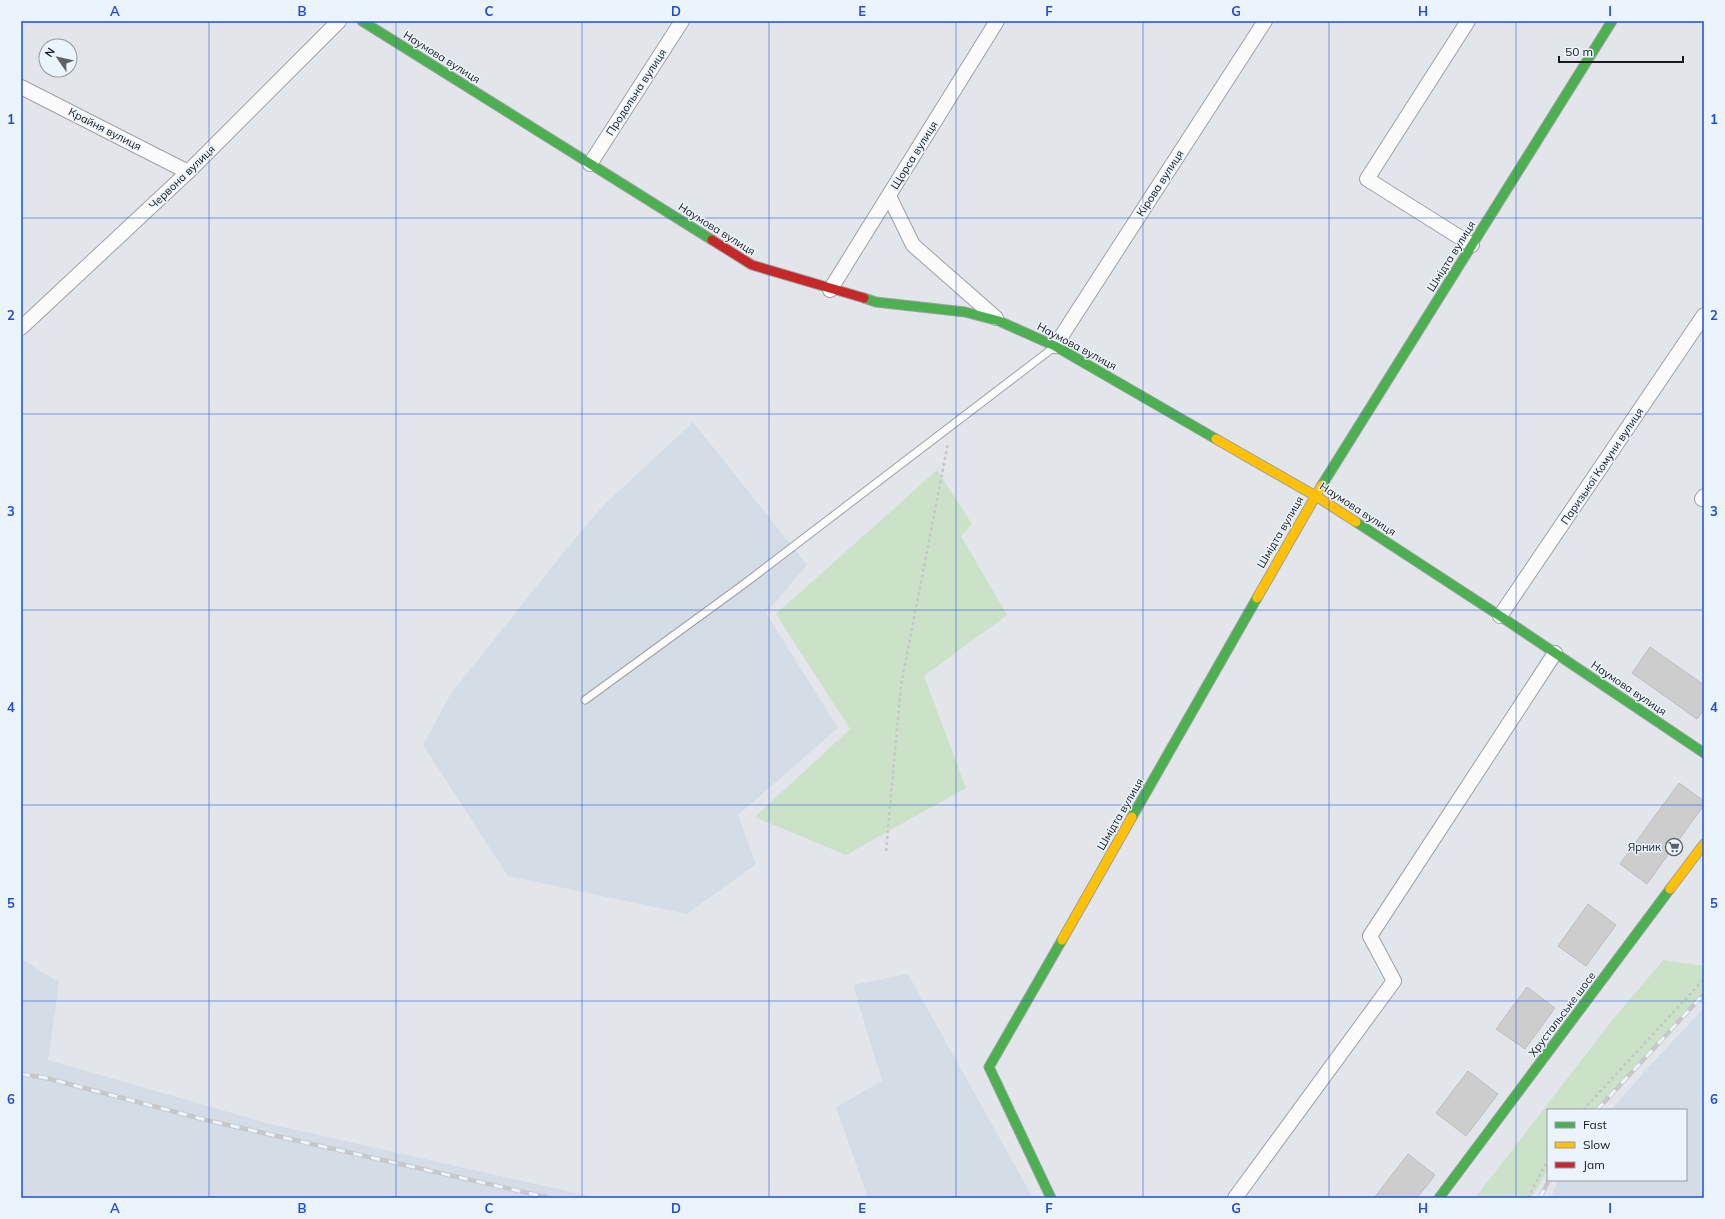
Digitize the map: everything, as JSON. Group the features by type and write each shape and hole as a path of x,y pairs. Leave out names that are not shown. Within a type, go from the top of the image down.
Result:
{"street":[{"name":"Червона вулиця","path":"21,328 188,172 339,21"},
{"name":"Наумова вулиця","path":"362,21 752,265 830,290 876,302 965,312 998,321 1055,346 1315,496 1500,616 1704,753"},
{"name":"Продольна вулиця","path":"590,164 682,21"},
{"name":"Щорса вулиця","path":"830,290 998,21"},
{"name":"Кірова вулиця","path":"1055,346 1265,21"},
{"path":"1468,21 1367,179 1472,244"},
{"name":"Шмідта вулиця","path":"1051,1198 990,1067 1315,496 1612,21"},
{"name":"Крайня вулиця","path":"21,86 188,172"},
{"path":"889,196 913,245 998,321"},
{"name":"Паризької Комуни вулиця","path":"1500,616 1704,315"},
{"path":"1235,1198 1394,981 1370,936 1555,653"},
{"name":"Хрустальське шосе","path":"1439,1198 1704,844"}],"lane":[{"path":"585,700 744,584 1055,346"}],"path":[{"path":"886,851 902,685 951,426"},
{"path":"1584,1109 1704,980"},
{"path":"1528,1198 1547,1161"}],"shaded area":[{"path":"693,422 807,565 766,613 838,728 738,815 756,864 687,914 508,876 423,745 450,695 572,542 604,505"},
{"path":"21,959 59,982 48,1060 270,1124 598,1198 21,1198"},
{"path":"908,974 1033,1198 868,1198 836,1107 882,1081 853,985"},
{"path":"1704,1008 1704,1198 1551,1198 1558,1181 1687,1181 1687,1109 1612,1109"}],"green space":[{"path":"937,470 972,524 961,536 1007,615 924,676 966,788 846,855 755,817 850,729 776,614"},
{"path":"1663,960 1704,966 1704,991 1597,1109 1547,1109 1547,1172 1531,1198 1475,1198 1610,1023"}],"building":[{"path":"1650,647 1704,685 1704,709 1697,719 1632,673"},
{"path":"1679,783 1704,801 1704,805 1647,884 1620,864"},
{"path":"1588,904 1616,925 1586,966 1558,946"},
{"path":"1527,987 1555,1008 1525,1049 1496,1029"},
{"path":"1468,1071 1498,1094 1466,1136 1436,1113"},
{"path":"1408,1154 1435,1175 1417,1198 1374,1198"}],"railway":[{"path":"1598,1109 1704,994"},
{"path":"21,1074 46,1078 206,1120 550,1198"},
{"path":"1540,1198 1548,1181"}],"traffic: fast":[{"path":"362,21 712,240"},
{"path":"1322,485 1612,21"},
{"path":"864,298 876,302 965,312 999,321 1055,346 1216,439"},
{"path":"1356,522 1500,616 1704,753"},
{"path":"1132,817 1257,598"},
{"path":"1439,1198 1670,889"},
{"path":"1051,1198 989,1067 1062,940"}],"traffic: slow":[{"path":"1216,439 1319,498 1356,522"},
{"path":"1257,598 1322,485"},
{"path":"1062,940 1132,817"},
{"path":"1670,889 1704,844"}],"traffic: jam":[{"path":"712,240 752,265 864,298"}],"place":[{"name":"Ярник","path":"1674,847"}]}
